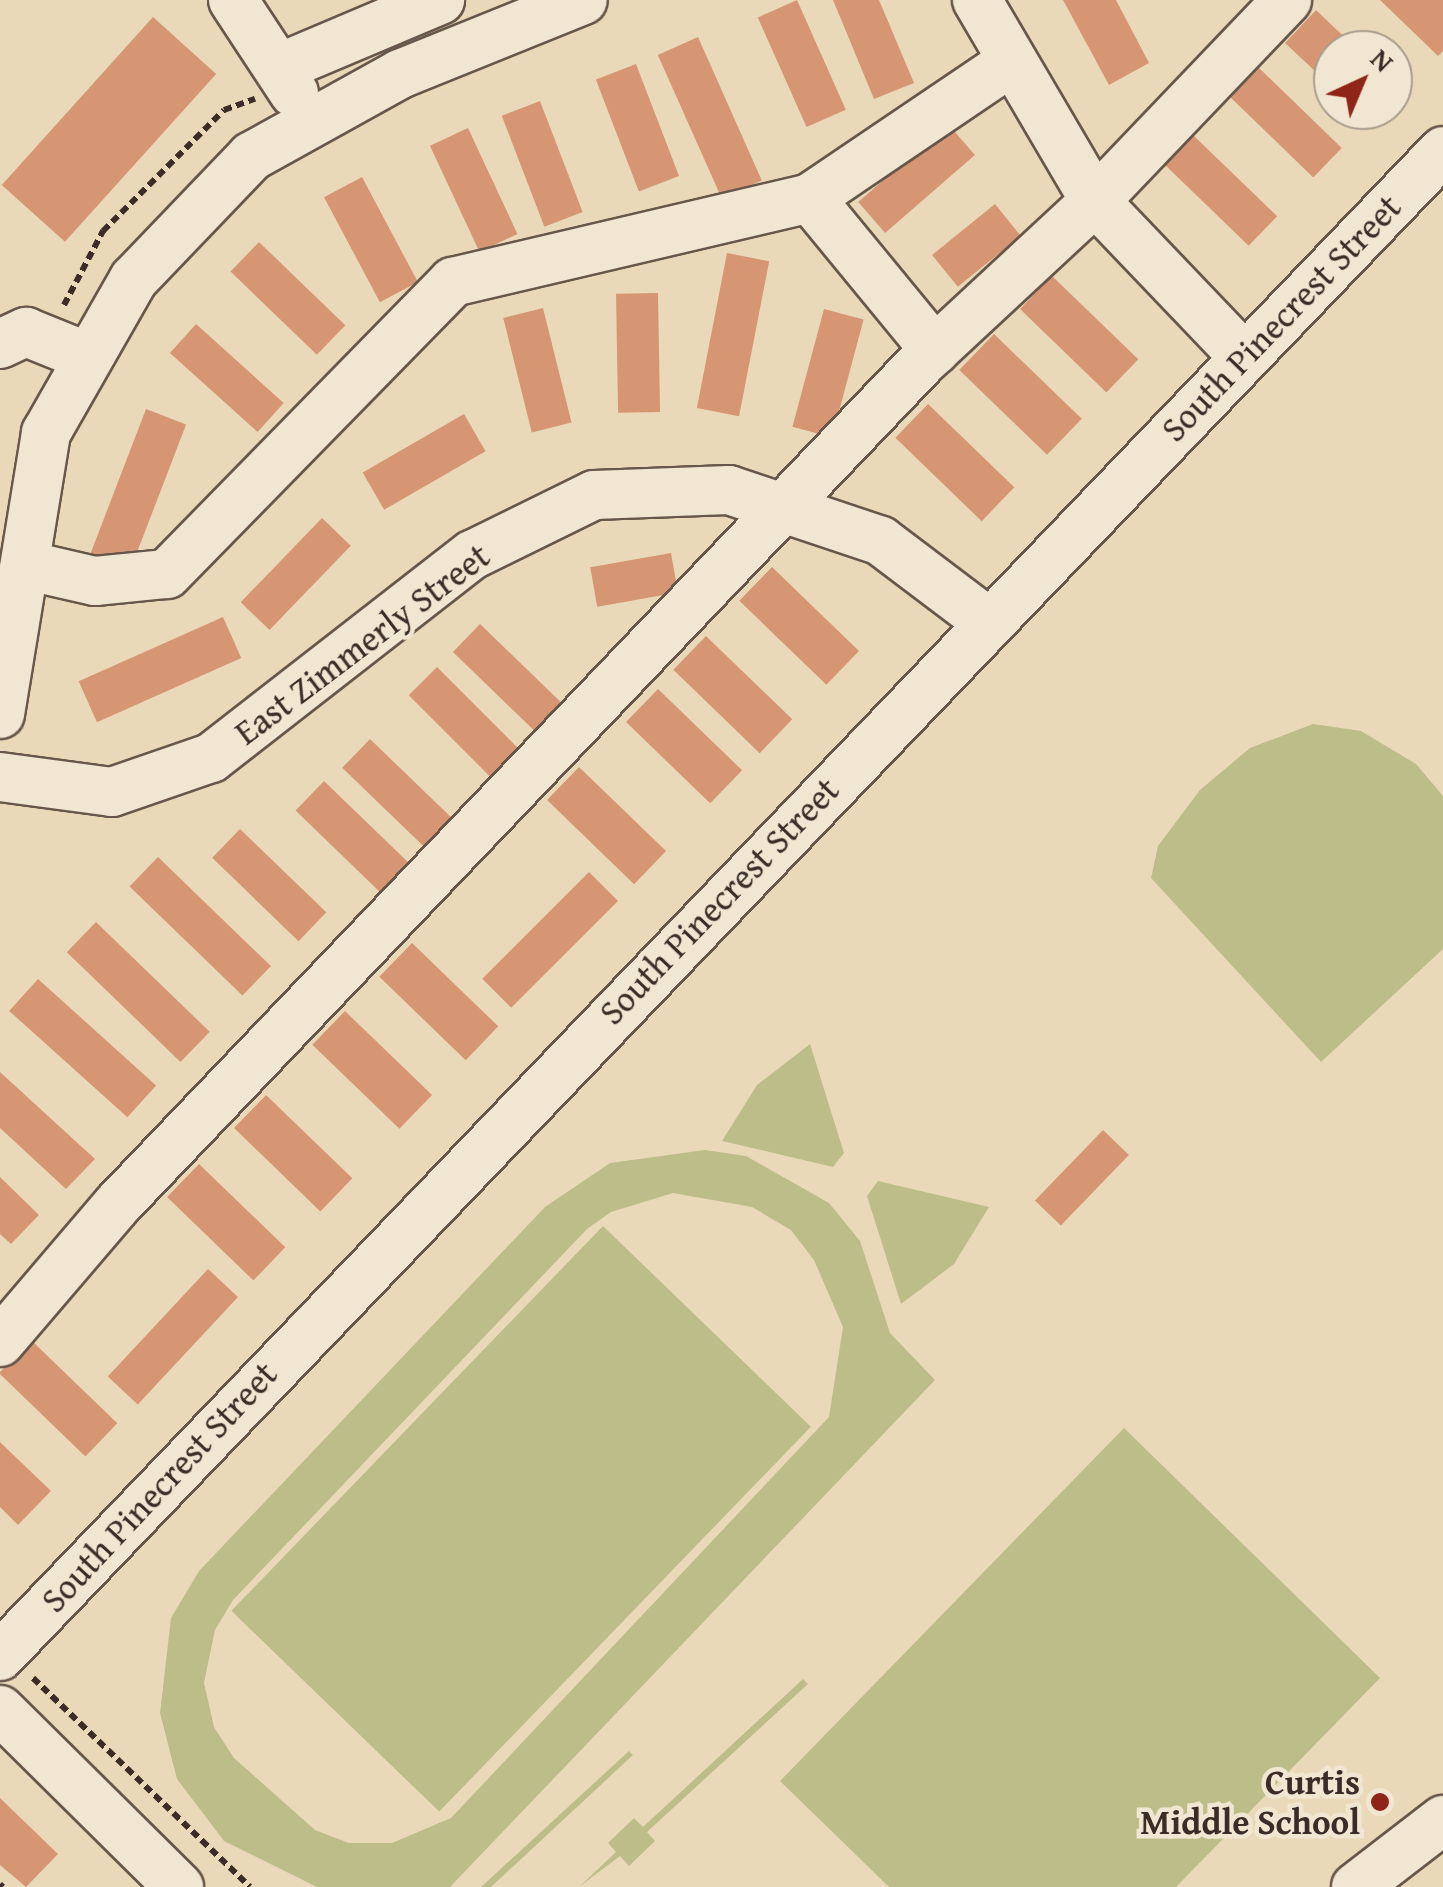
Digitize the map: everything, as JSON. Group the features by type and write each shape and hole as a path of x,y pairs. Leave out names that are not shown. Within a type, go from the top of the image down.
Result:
{"street":[{"path":"233,0 312,123"},
{"path":"279,68 442,0 462,49"},
{"path":"0,714 25,565 20,468 46,434 85,356 134,280 252,156 462,49 583,0"},
{"path":"977,0 1095,201 1243,356"},
{"path":"0,1342 117,1205 788,510 936,350 1095,201 1287,0"},
{"path":"25,565 95,580 167,574 453,282 810,198 1012,61"},
{"name":"South Pinecrest Street","path":"18,1666 988,622 1443,151"},
{"path":"810,198 936,350"},
{"path":"0,344 26,332 85,356"},
{"name":"East Zimmerly Street","path":"0,777 112,792 211,758 472,555 594,495 729,490 882,542 988,622"},
{"path":"0,1710 179,1887"},
{"path":"1356,1887 1443,1820"}],"path":[{"path":"18,1666 250,1887"}],"green space":[{"path":"1313,724 1361,731 1416,764 1443,796 1443,949 1321,1062 1151,878 1158,846 1200,790 1250,748"},
{"path":"810,1044 844,1153 833,1167 722,1141 757,1085"},
{"path":"705,1150 746,1156 829,1203 860,1241 890,1333 935,1380 450,1887 317,1887 224,1841 177,1779 160,1713 171,1618 199,1571 545,1207 610,1163","holes":["673,1193 752,1207 791,1230 814,1260 843,1327 829,1417 451,1818 392,1843 349,1843 315,1830 234,1758 214,1727 204,1683 215,1630 233,1600 587,1229 611,1212"]},
{"path":"878,1181 989,1207 954,1264 901,1304 867,1196"},
{"path":"603,1226 811,1427 439,1812 231,1611"},
{"path":"1124,1428 1380,1678 1176,1887 889,1887 780,1781"},
{"path":"803,1679 808,1684 647,1832 655,1841 629,1866 620,1856 579,1887 616,1852 608,1843 634,1818 643,1827"},
{"path":"629,1751 633,1755 491,1887 481,1887"}],"building":[{"path":"797,0 846,110 807,127 758,17"},
{"path":"833,0 879,0 914,83 874,99"},
{"path":"1063,0 1116,0 1149,63 1109,85"},
{"path":"1380,0 1443,0 1443,51 1438,56"},
{"path":"1316,10 1337,30 1313,30 1313,69 1285,43"},
{"path":"153,17 216,74 65,242 2,185"},
{"path":"698,37 762,180 722,198 658,55"},
{"path":"636,64 679,176 639,191 596,79"},
{"path":"1259,68 1313,120 1313,130 1323,130 1342,148 1313,177 1231,97"},
{"path":"540,101 583,212 544,227 502,116"},
{"path":"948,124 975,155 885,233 858,202"},
{"path":"468,128 517,234 479,252 430,146"},
{"path":"1193,135 1277,216 1249,246 1165,164"},
{"path":"362,177 418,282 380,302 324,197"},
{"path":"995,204 1021,236 958,287 932,255"},
{"path":"259,242 345,325 317,355 231,271"},
{"path":"727,253 769,261 739,416 697,408"},
{"path":"1052,276 1138,359 1106,392 1020,309"},
{"path":"658,293 660,412 618,413 616,294"},
{"path":"543,308 572,422 532,432 503,318"},
{"path":"824,309 864,320 832,437 792,427"},
{"path":"196,324 284,403 258,432 170,353"},
{"path":"994,334 1082,419 1047,455 959,370"},
{"path":"928,404 1014,487 982,521 895,438"},
{"path":"146,409 186,424 131,569 90,554"},
{"path":"464,414 486,451 384,510 363,473"},
{"path":"322,518 351,546 269,630 241,602"},
{"path":"671,553 678,592 597,607 590,567"},
{"path":"772,567 859,651 826,685 739,601"},
{"path":"223,617 241,658 97,722 79,681"},
{"path":"480,624 566,707 539,735 453,652"},
{"path":"706,636 792,719 760,753 673,670"},
{"path":"437,667 521,751 493,779 409,695"},
{"path":"658,689 742,770 710,803 626,722"},
{"path":"370,739 454,820 426,849 342,768"},
{"path":"579,767 666,851 634,884 547,800"},
{"path":"324,781 408,862 380,892 296,810"},
{"path":"240,829 326,912 299,941 212,858"},
{"path":"158,857 271,966 242,996 130,886"},
{"path":"589,872 618,901 511,1008 482,979"},
{"path":"96,922 210,1032 180,1062 67,952"},
{"path":"412,943 498,1026 466,1060 379,977"},
{"path":"38,979 156,1085 127,1117 9,1011"},
{"path":"345,1011 432,1095 399,1129 312,1045"},
{"path":"0,1072 95,1159 66,1189 0,1128"},
{"path":"266,1095 352,1178 320,1211 234,1128"},
{"path":"1103,1130 1129,1155 1061,1226 1035,1200"},
{"path":"199,1164 285,1247 253,1280 167,1197"},
{"path":"0,1177 39,1215 11,1244 0,1234"},
{"path":"208,1269 238,1297 138,1404 108,1377"},
{"path":"31,1340 117,1423 85,1456 0,1374"},
{"path":"0,1442 51,1491 18,1525 0,1507"},
{"path":"0,1798 58,1854 26,1887 0,1865"}],"place":[{"name":"Curtis Middle School","path":"1380,1802"}]}
